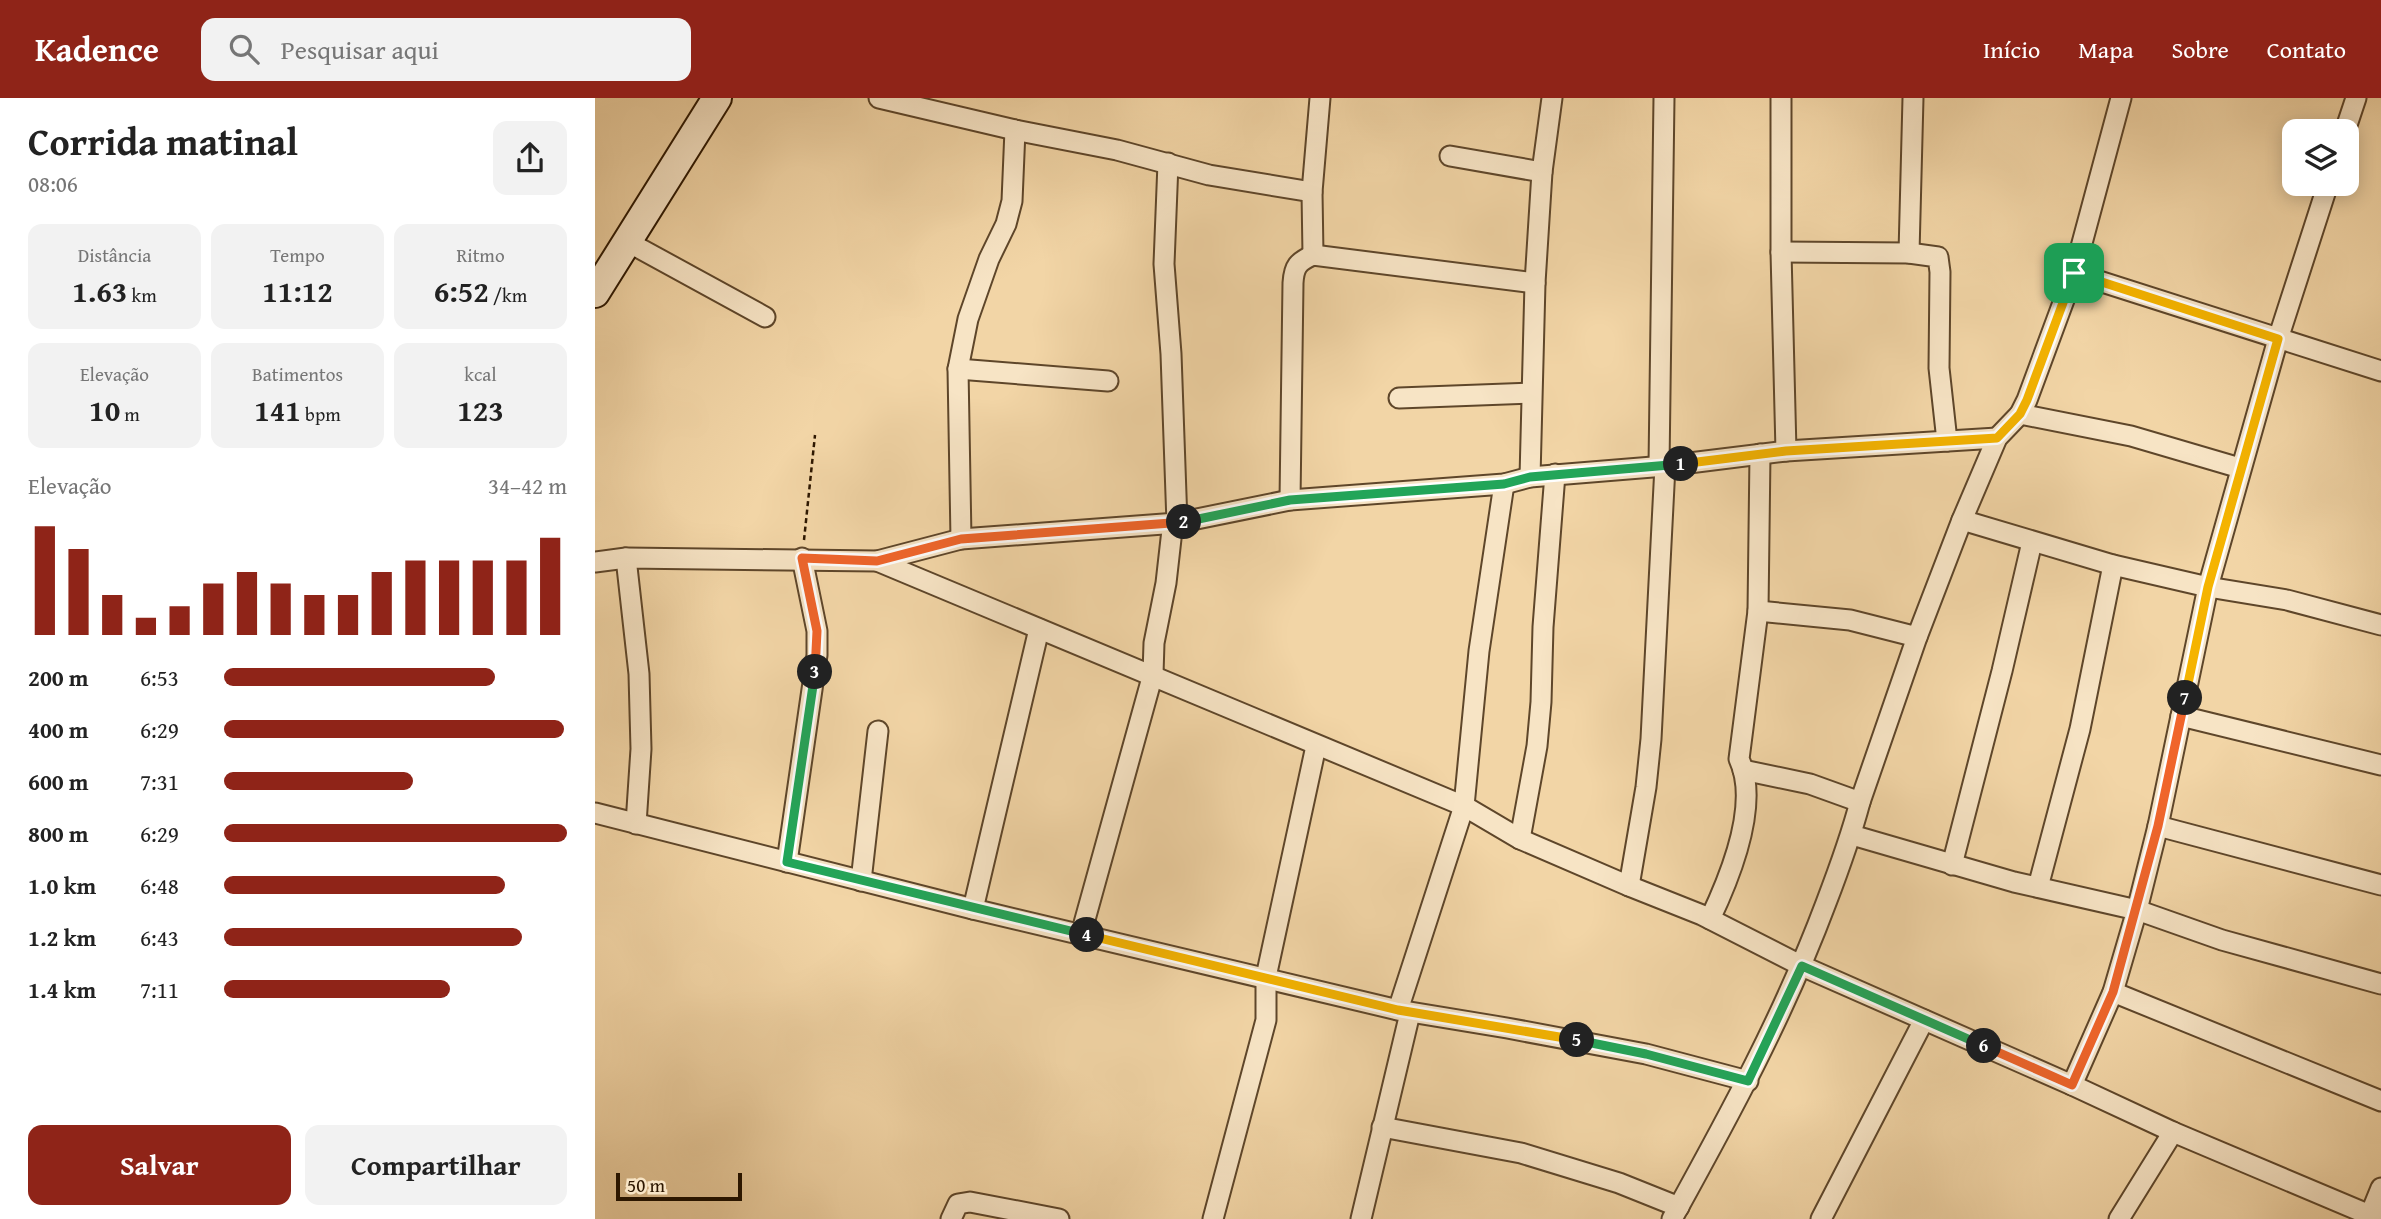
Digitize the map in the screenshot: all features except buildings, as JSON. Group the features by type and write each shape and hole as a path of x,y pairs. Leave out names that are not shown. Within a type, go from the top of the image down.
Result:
{"street":[{"path":"598,283 628,242 717,98"},
{"path":"879,98 1117,150 1209,175 1312,192"},
{"path":"1313,255 1312,192 1320,98"},
{"path":"1530,477 1535,283 1542,172 1552,98"},
{"path":"1629,886 1646,787 1651,739 1662,466 1664,98"},
{"path":"1781,98 1781,252 1786,451"},
{"path":"1909,254 1913,98"},
{"path":"1382,1126 1521,1153 1619,1183 1676,1213 1748,1081 1802,966 1851,835 1917,637 1962,520 1997,438 2020,414 2074,273 2121,98"},
{"path":"2349,119 2356,98"},
{"path":"961,539 958,369 968,320 989,259 1006,224 1012,201 1016,130"},
{"path":"1450,156 1542,172"},
{"path":"1080,934 1153,674 1154,643 1166,583 1172,530 1177,523 1171,354 1164,264 1168,163"},
{"path":"2072,1085 2113,992 2137,910 2158,826 2208,587 2278,339 2324,196"},
{"path":"628,242 765,317"},
{"path":"1781,252 1935,256 1940,263 1939,368 1947,441"},
{"path":"1290,500 1294,270 1299,262 1313,255 1535,283"},
{"path":"2074,273 2381,371"},
{"path":"958,369 1108,381"},
{"path":"1399,398 1531,393"},
{"path":"2020,414 2131,436 2240,468"},
{"path":"595,562 626,558 802,558 877,561 961,539 1177,523 1290,500 1504,484 1555,474 1662,466 1786,451 1997,438"},
{"path":"1710,919 1738,844 1747,802 1744,770 1738,759 1758,611 1760,454"},
{"path":"1520,839 1537,746 1555,474"},
{"path":"1361,1219 1404,1012 1464,806 1479,651 1504,484"},
{"path":"1962,520 2113,565 2208,587 2287,600 2381,625"},
{"path":"1952,865 2032,542"},
{"path":"626,558 640,699 641,749 636,824"},
{"path":"787,862 817,655 817,631 802,558"},
{"path":"877,561 1464,806 1520,839 1710,919 1802,966 2173,1132 2374,1217 2381,1188"},
{"path":"2038,887 2080,729 2113,565"},
{"path":"1758,611 1850,620 1917,637"},
{"path":"973,909 1039,629"},
{"path":"2181,716 2381,765"},
{"path":"861,881 878,731"},
{"path":"1213,1219 1266,1020 1266,977 1316,746"},
{"path":"1744,770 1810,784 1860,802"},
{"path":"595,813 973,909 1404,1012 1622,1049 1748,1081"},
{"path":"2158,826 2381,885"},
{"path":"1851,835 1952,865 2137,910 2222,940 2381,984"},
{"path":"2113,992 2381,1101"},
{"path":"1821,1219 1924,1020"},
{"path":"2119,1219 2173,1132"},
{"path":"951,1219 958,1205 970,1202 1059,1219"}],"path":[{"path":"802,558 815,435"}],"route":[{"path":"2074,273 2278,339 2208,587 2158,826 2137,910 2113,992 2072,1085 1802,966 1748,1081 1646,1054 1398,1010 787,862 817,655 817,631 802,558 877,561 961,539 1177,523 1290,500 1504,484 1555,474 1665,466 1786,451 1997,438 2020,414 2027,400 2074,273"}]}
